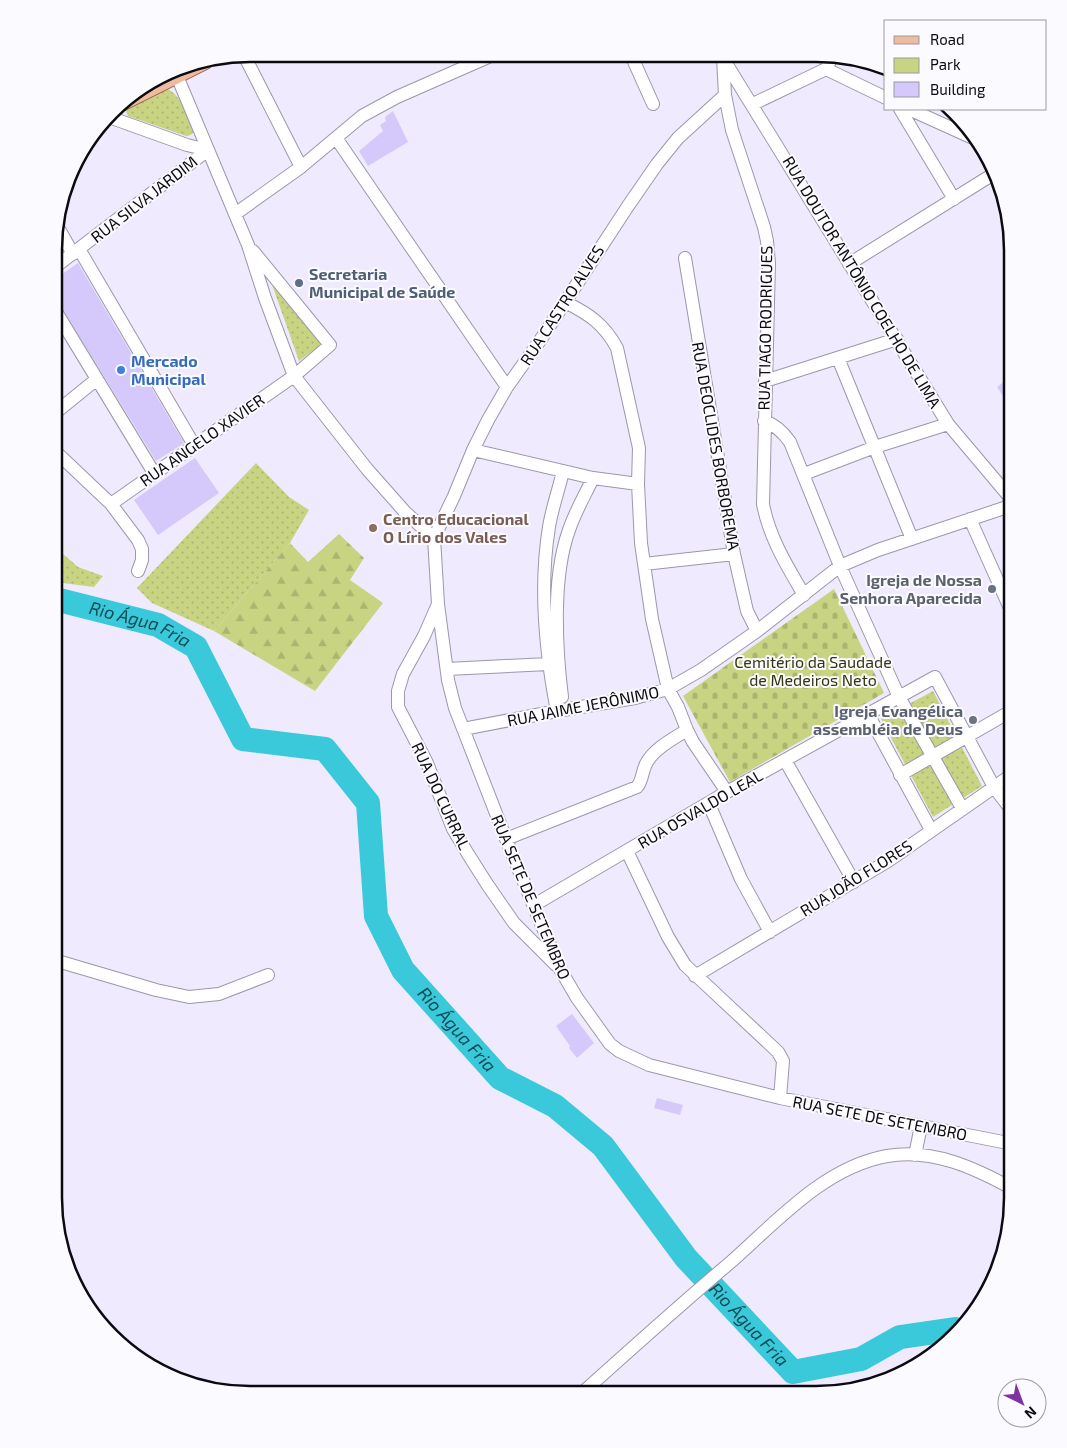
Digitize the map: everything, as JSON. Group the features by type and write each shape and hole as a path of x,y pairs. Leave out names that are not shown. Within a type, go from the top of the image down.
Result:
{"street":[{"path":"248,63 301,167"},
{"path":"235,214 301,167 362,116 397,97 474,63"},
{"path":"634,63 652,104"},
{"name":"RUA TIAGO RODRIGUES","path":"723,63 725,95 732,130 767,241 763,504 773,538 804,595"},
{"name":"RUA DOUTOR ANTÔNIO COELHO DE LIMA","path":"727,63 948,424 1004,492"},
{"path":"753,104 826,69 829,63"},
{"path":"826,69 884,97"},
{"path":"178,78 248,245 265,298 294,376 367,469 405,512 434,538"},
{"name":"RUA CASTRO ALVES","path":"434,538 473,450 507,387 618,220 662,158 678,138 725,95"},
{"path":"901,110 954,199"},
{"path":"911,110 965,135"},
{"path":"116,120 208,150"},
{"path":"336,138 507,387"},
{"name":"RUA SILVA JARDIM","path":"62,261 208,150"},
{"path":"849,264 989,177"},
{"path":"63,234 194,445"},
{"name":"RUA ANGELO XAVIER","path":"111,504 294,376 330,345 248,245"},
{"name":"RUA DEOCLIDES BORBOREMA","path":"685,258 734,554 747,610 757,631"},
{"path":"565,302 598,322 609,334 617,348 639,448 638,484 641,543 652,620 668,689 678,707 686,730 727,792"},
{"path":"62,321 154,473"},
{"path":"765,381 897,338"},
{"path":"838,358 912,538"},
{"path":"62,407 98,379"},
{"path":"764,421 775,425 790,442 840,566 899,697 962,808"},
{"path":"804,474 875,447 948,424"},
{"path":"473,450 594,478 638,484"},
{"path":"62,458 111,504 140,545 142,560 138,571"},
{"path":"561,710 548,664 544,614 544,572 550,524 564,471"},
{"path":"561,710 557,624 564,547 568,531 594,478"},
{"name":"RUA JAIME JERÔNIMO","path":"463,729 635,698 668,689 701,670 757,631 840,566 912,538 1004,506"},
{"path":"970,519 1004,595"},
{"name":"RUA SETE DE SETEMBRO","path":"434,538 438,604 448,680 463,729 560,969 577,998 610,1044 619,1051 649,1065 780,1098 1004,1142"},
{"path":"644,564 734,554"},
{"name":"RUA DO CURRAL","path":"438,604 424,636 403,674 398,691 398,707 427,763 453,829 468,854 514,923 560,969"},
{"path":"447,669 548,664"},
{"name":"RUA OSVALDO LEAL","path":"534,906 727,792 935,677 968,735"},
{"path":"868,714 931,830"},
{"path":"900,775 1004,715"},
{"path":"506,839 637,787 641,782 645,764 651,756 686,730"},
{"path":"968,735 994,787 1004,800"},
{"path":"785,760 854,882"},
{"name":"RUA JOÃO FLORES","path":"695,976 888,861 1004,780"},
{"path":"709,804 741,879 770,932"},
{"path":"627,851 677,954 695,976 778,1052 783,1061 780,1098"},
{"path":"62,962 156,990 189,997 219,994 268,975"},
{"path":"915,1155 921,1126"},
{"path":"590,1386 807,1194 852,1168 871,1160 889,1156 931,1156 982,1172 1004,1184"}],"green space":[{"path":"166,88 180,100 194,128 193,131 191,135 186,136 128,116 126,110"},
{"path":"270,279 322,344 299,361"},
{"path":"256,463 289,497 309,510 290,543 214,631 152,603 137,588"},
{"path":"339,534 364,558 350,580 383,603 315,691 214,631 290,543 308,562"},
{"path":"62,553 78,567 103,576 94,587 62,583"},
{"name":"Cemitério da Saudade de Medeiros Neto","path":"834,589 884,693 730,782 683,696"},
{"path":"933,691 982,786 933,817 881,719"}],"building":[{"path":"393,111 408,142 368,166 359,151 383,131 380,125 386,121 385,117"},
{"name":"Mercado Municipal","path":"78,263 184,443 156,461 62,308 62,274"},
{"path":"1004,382 1004,398 997,387"},
{"path":"195,458 219,493 158,535 134,500"},
{"path":"572,1014 594,1043 577,1058 556,1026"},
{"path":"657,1098 683,1105 680,1115 654,1108"}],"waterway":[{"name":"Rio Água Fria","path":"62,601 158,625 196,647 243,739 325,749 368,803 376,916 403,970 500,1078 555,1106 603,1146 686,1258 793,1372 861,1359 900,1337 949,1330"}],"place":[{"name":"Secretaria Municipal de Saúde","path":"299,283"},
{"name":"Mercado Municipal","path":"121,370"},
{"name":"Centro Educacional O Lírio dos Vales","path":"373,528"},
{"name":"Igreja de Nossa Senhora Aparecida","path":"992,589"},
{"name":"Igreja Evangélica assembléia de Deus","path":"973,720"}]}
